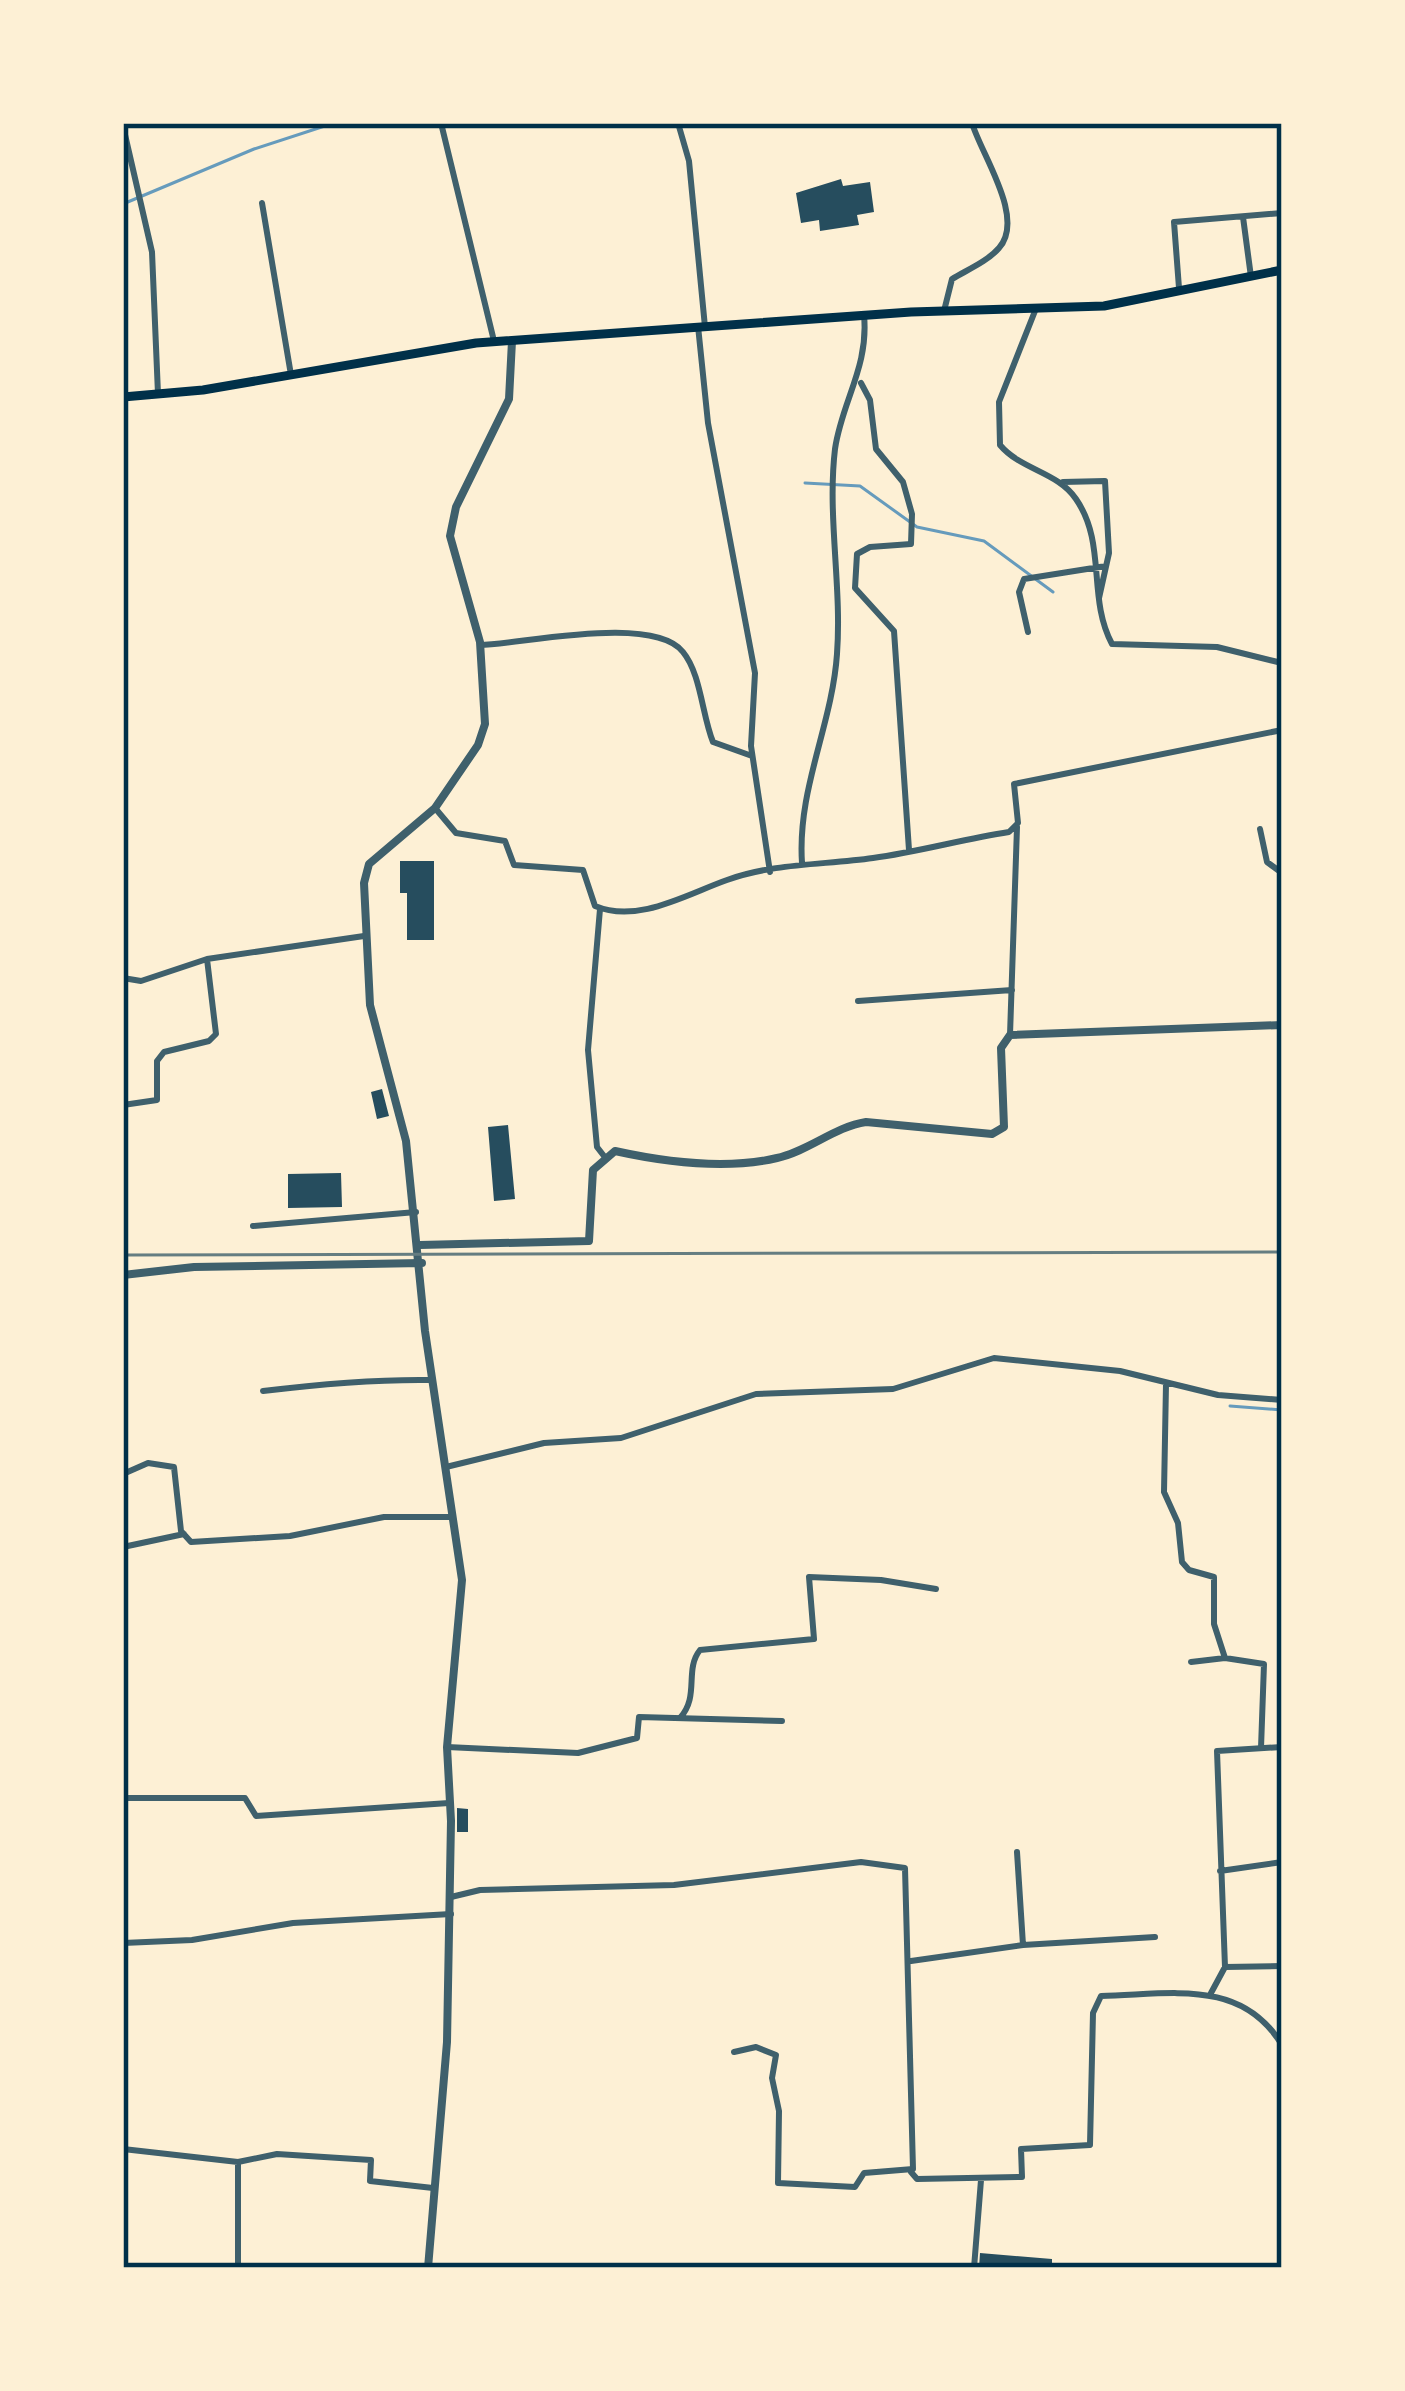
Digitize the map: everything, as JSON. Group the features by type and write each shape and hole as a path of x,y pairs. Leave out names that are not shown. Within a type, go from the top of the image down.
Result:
{"main road":[{"path":"123,397 158,396 512,340 864,315 1104,306 1282,270"}],"street":[{"path":"441,123 494,342"},
{"path":"678,123 689,160 708,423 755,673 752,757 770,872"},
{"path":"944,311 952,279 998,250 1007,229 1003,200 972,123"},
{"path":"123,126 152,252 158,396"},
{"path":"262,202 291,375"},
{"path":"1179,288 1174,222 1282,213"},
{"path":"1244,217 1251,277"},
{"path":"1035,311 1004,383 998,431 1008,455 1058,482 1091,526 1101,624 1118,648 1217,646 1282,663"},
{"path":"802,863 802,809 830,710 837,653 834,473 843,416 859,380 866,342 864,315"},
{"path":"428,2268 447,2042 451,1898 447,1747 462,1580 432,1380 416,1212 402,1122 370,1005 364,936 369,865 434,808 478,746 485,724 480,645 450,536 461,496 509,399 512,340"},
{"path":"859,380 870,400 876,448 903,482 912,514 911,544 870,547 857,554 855,588 893,631 909,850"},
{"path":"1058,482 1105,481 1111,508 1097,607"},
{"path":"1028,632 1019,592 1024,579 1106,566"},
{"path":"480,645 513,644 553,633 583,638 647,635 670,642 684,652 713,742 752,757"},
{"path":"420,1245 589,1241 593,1170 615,1151 688,1163 775,1159 818,1144 847,1125 866,1122 992,1134 1004,1127 1000,1048 1010,1035 1018,824 1015,784 1282,730"},
{"path":"434,808 456,833 505,841 514,865 583,870 600,909 587,1050 598,1147 604,1156"},
{"path":"600,909 660,907 736,877 1009,832 1018,824"},
{"path":"1260,830 1267,862 1282,873"},
{"path":"123,979 141,981 207,959 364,936"},
{"path":"123,1105 157,1100 158,1061 164,1052 209,1041 216,1034 207,959"},
{"path":"858,1001 1012,990"},
{"path":"1010,1035 1282,1024"},
{"path":"254,1226 416,1212"},
{"path":"123,1275 194,1267 422,1263"},
{"path":"446,1467 544,1443 621,1438 756,1394 892,1389 994,1358 1120,1371 1166,1384 1282,1400"},
{"path":"263,1391 351,1380 432,1380"},
{"path":"1166,1384 1164,1492 1178,1523 1183,1562 1189,1570 1214,1577 1214,1624 1225,1658"},
{"path":"123,1474 148,1463 174,1467 184,1534 191,1542 290,1536 384,1516 451,1517"},
{"path":"123,1546 184,1534"},
{"path":"680,1718 691,1706 694,1658 700,1650 814,1639 809,1577 935,1589"},
{"path":"1191,1662 1225,1658 1264,1664 1261,1748"},
{"path":"447,1747 543,1753 608,1750 638,1738 639,1717 782,1721"},
{"path":"1211,1994 1225,1967 1217,1751 1282,1747"},
{"path":"123,1798 245,1798 256,1816 448,1803"},
{"path":"1018,1852 1023,1945"},
{"path":"1220,1871 1282,1862"},
{"path":"451,1898 480,1890 674,1885 900,1865 908,1875 910,2171 917,2180 1022,2177 1021,2149 1090,2145 1097,1997 1211,1994 1248,2008 1282,2044"},
{"path":"123,1943 192,1940 293,1922 451,1914"},
{"path":"910,1961 1023,1945 1155,1937"},
{"path":"1225,1967 1282,1966"},
{"path":"734,2052 756,2047 776,2055 772,2078 778,2111 778,2183 852,2188 865,2173 910,2171"},
{"path":"123,2149 238,2162 277,2154 370,2160 370,2181 434,2188"},
{"path":"238,2162 238,2268"},
{"path":"974,2268 980,2180"}],"building":[{"path":"841,179 843,186 870,182 874,212 857,215 859,225 820,231 819,220 801,223 796,193"},
{"path":"400,861 434,861 434,940 407,940 407,893 400,893"},
{"path":"382,1089 389,1116 377,1119 371,1092"},
{"path":"508,1125 515,1199 494,1201 488,1127"},
{"path":"341,1173 342,1207 288,1208 288,1174"},
{"path":"457,1808 468,1809 468,1832 457,1832"},
{"path":"980,2253 1052,2259 1052,2268 979,2268"}],"waterway":[{"path":"123,204 254,149 334,123"},
{"path":"805,483 860,486 917,527 984,541 1053,592"},
{"path":"1230,1406 1282,1410"}],"railway":[{"path":"123,1255 1282,1252"}]}
